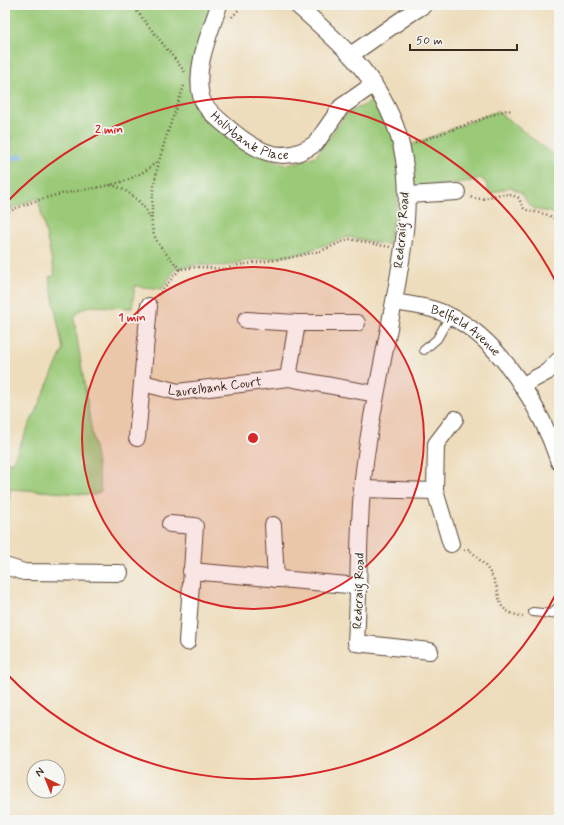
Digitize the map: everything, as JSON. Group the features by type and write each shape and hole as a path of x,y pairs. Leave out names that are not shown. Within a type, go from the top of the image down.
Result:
{"street":[{"name":"Hollybank Place","path":"219,5 200,62 201,97 204,104 216,117 238,136 259,150 283,156 309,148 316,144 344,105 374,84"},
{"name":"Redcraig Road","path":"297,5 352,54 374,84 395,125 402,148 408,195 394,302 376,394 362,489 356,643 430,651"},
{"path":"352,54 410,13 424,5"},
{"path":"408,195 457,192"},
{"name":"Belfield Avenue","path":"394,302 424,306 450,316 485,340 523,385 555,449 559,462"},
{"path":"138,438 149,306"},
{"path":"246,320 297,323 357,323"},
{"path":"288,378 297,323"},
{"path":"523,385 547,372 559,360"},
{"name":"Laurelbank Court","path":"143,383 178,392 288,378 376,394"},
{"path":"452,544 435,491 436,444 455,419"},
{"path":"362,489 435,491"},
{"path":"170,524 195,526 187,642"},
{"path":"273,525 276,579"},
{"path":"5,566 24,572 120,573"},
{"path":"191,571 359,586"}],"lane":[{"path":"424,350 437,339 450,316"},
{"path":"534,612 551,614 559,606"}],"path":[{"path":"132,5 136,8 188,76 200,62"},
{"path":"180,269 160,245 153,232 152,222 153,190 158,160 185,83"},
{"path":"402,148 507,110 512,111"},
{"path":"5,213 48,197 133,179 149,169 158,160"},
{"path":"110,185 118,186 138,201 149,213 152,222"},
{"path":"457,192 478,200 500,193 510,194 519,198 523,208 526,210 543,212 552,217 558,225 559,239"},
{"path":"149,306 180,269 225,269 239,265 288,258 321,251 349,239 402,250"},
{"path":"452,544 456,552 469,549 485,566 496,583 500,605 504,610 526,618"}],"green space":[{"path":"5,5 209,5 214,13 200,62 188,76 201,115 253,152 288,165 316,156 346,114 375,100 411,145 497,111 559,159 559,215 533,208 529,205 522,193 510,187 490,194 486,183 480,178 472,181 400,190 388,245 348,237 302,253 276,258 249,260 225,266 199,265 176,268 162,289 135,286 132,308 89,306 79,311 74,318 101,491 94,495 10,489 5,543 5,460 12,463 63,350 49,277 55,275 38,198 5,211 5,152 13,149 5,117"}],"waterway":[{"path":"5,160 22,156"}]}
